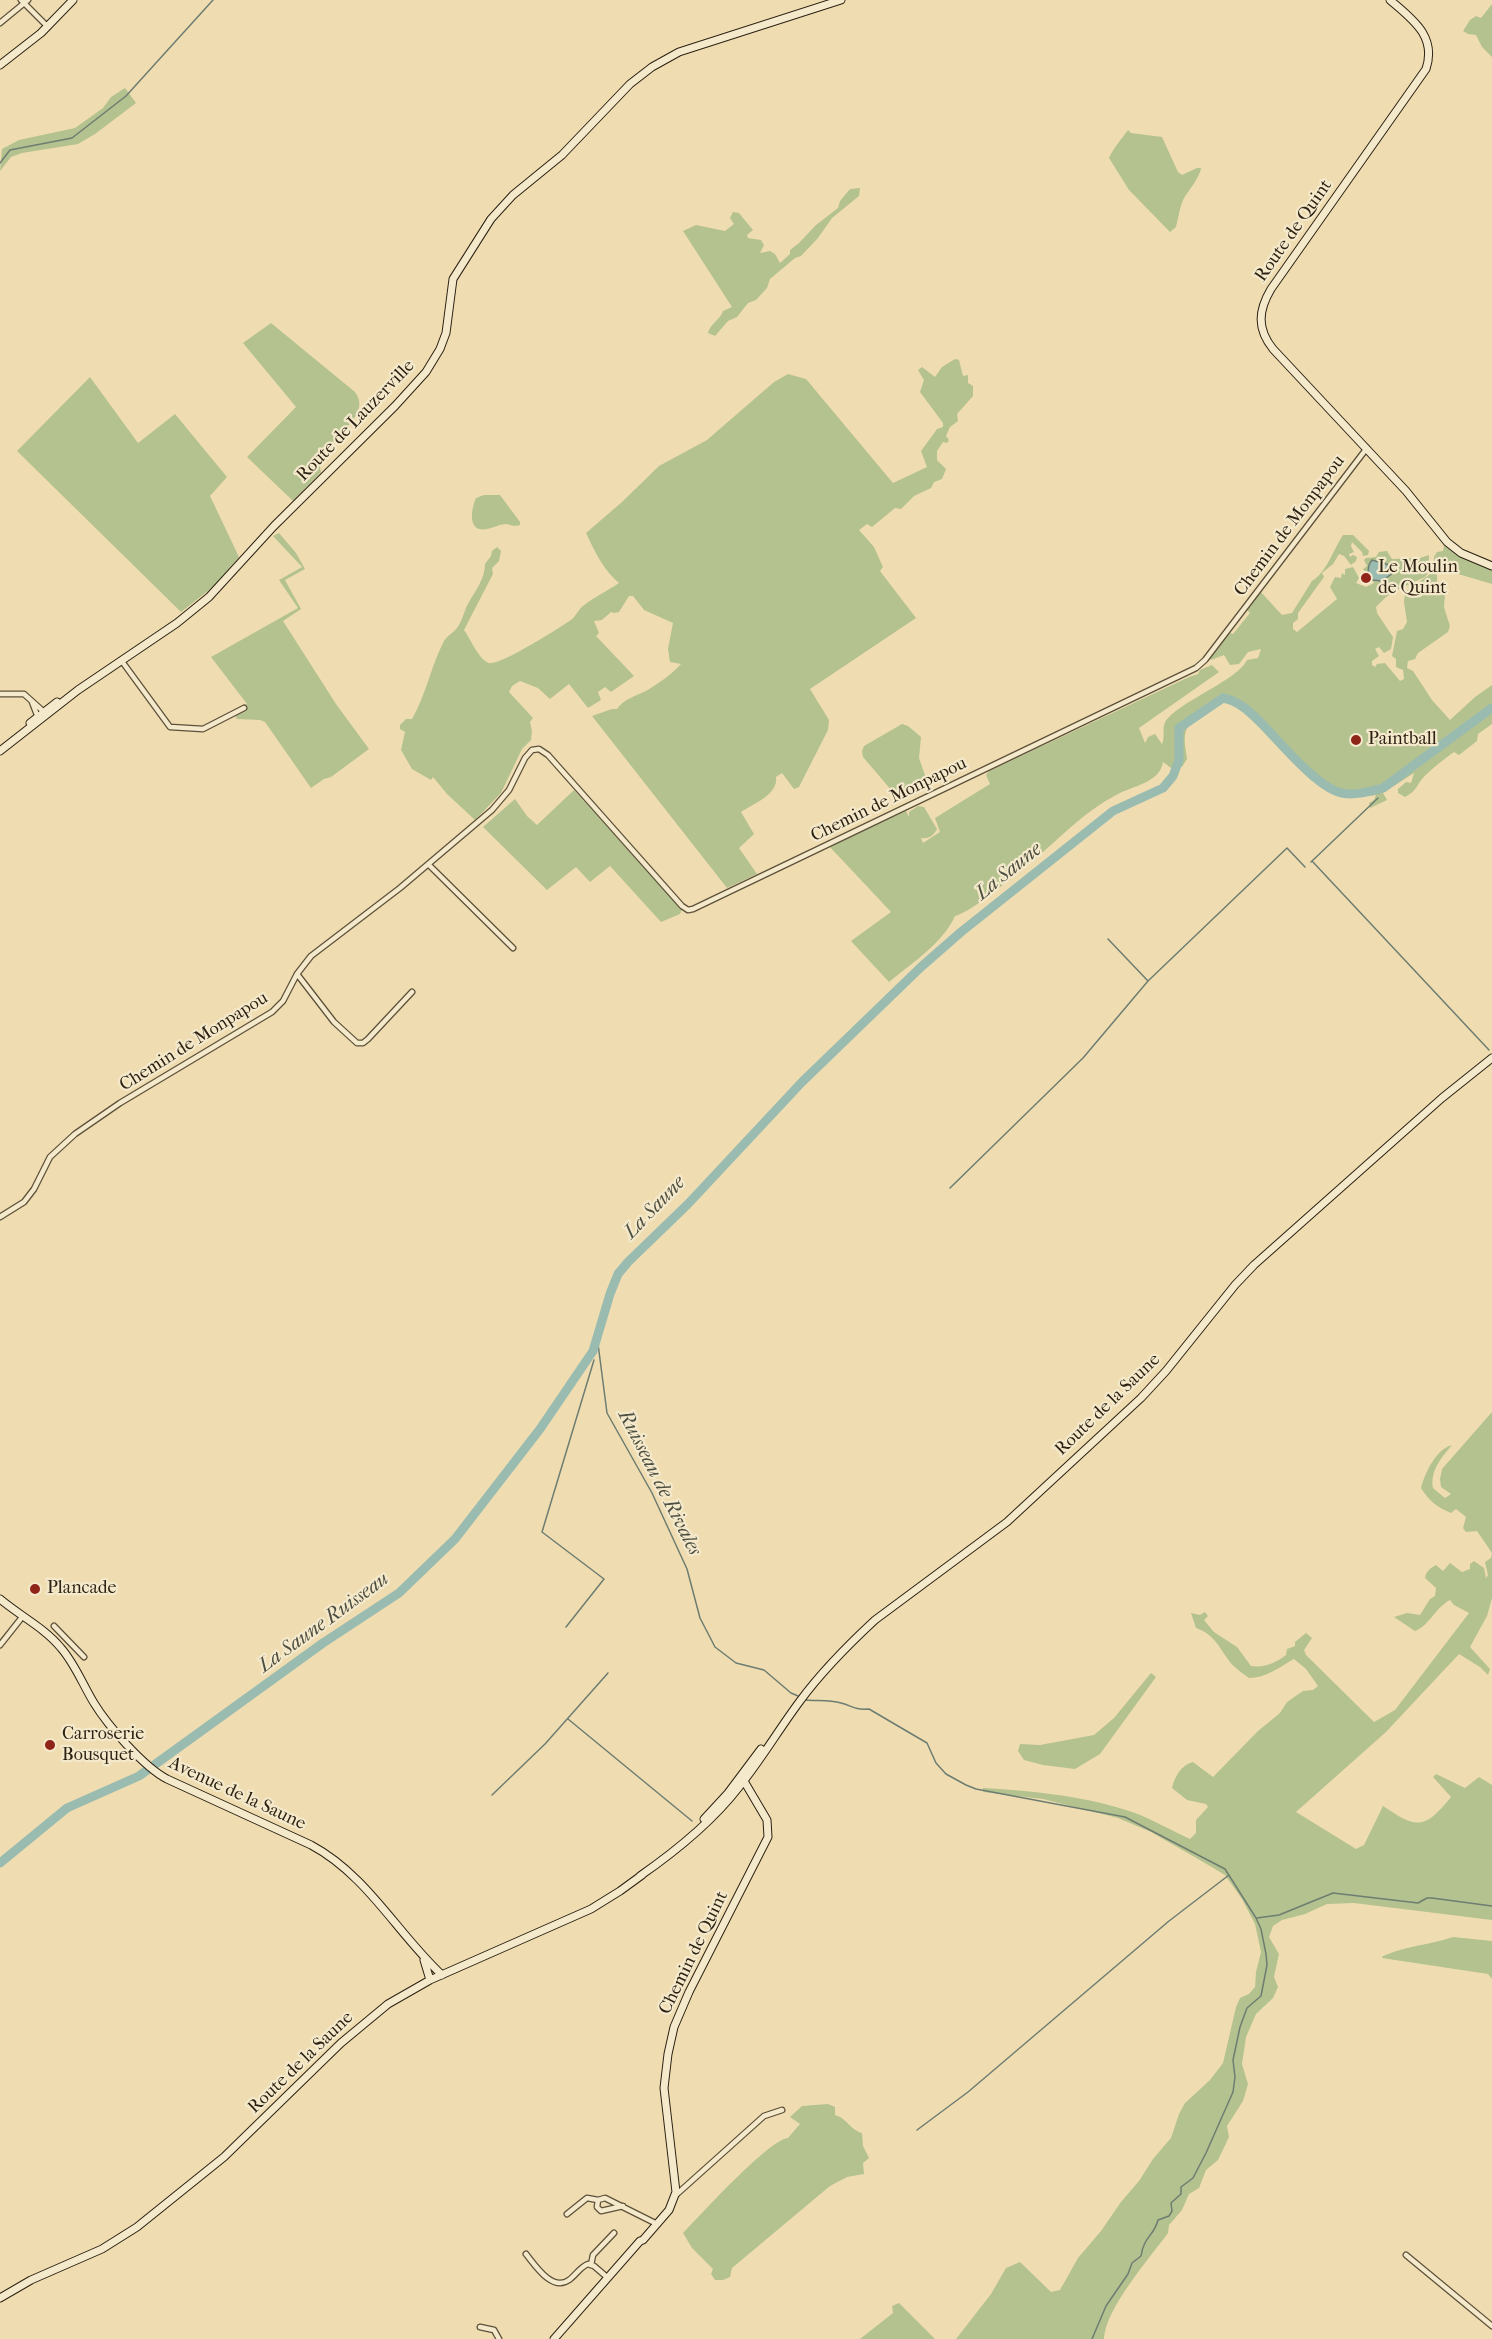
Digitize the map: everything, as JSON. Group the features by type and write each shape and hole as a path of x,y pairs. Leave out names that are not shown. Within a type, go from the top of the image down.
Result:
{"street":[{"path":"0,65 48,27 73,0"},
{"name":"Route de Lauzerville","path":"3,748 42,715 177,623 209,597 261,539 409,391 437,356 446,333 453,279 491,219 513,195 562,155 630,84 679,52 841,0"},
{"name":"Route de Quint","path":"1390,0 1425,34 1429,49 1426,69 1271,290 1260,316 1263,334 1273,349 1416,502 1447,542 1461,553 1492,566"},
{"path":"0,23 25,1 48,27"},
{"name":"Chemin de Monpapou","path":"0,1217 24,1202 34,1189 50,1157 68,1139 112,1108 272,1012 283,1001 297,974 311,956 429,865 492,810 509,790 525,758 532,750 538,749 548,755 682,906 688,910 693,909 1196,668 1205,660 1367,448"},
{"path":"121,660 170,727 203,729 244,708"},
{"path":"0,694 20,693 31,700 42,715"},
{"path":"429,865 513,948"},
{"path":"297,974 334,1023 357,1043 363,1043 368,1039 412,992"},
{"name":"Route de la Saune","path":"0,2298 45,2273 102,2250 137,2227 224,2157 340,2043 376,2012 430,1980 591,1909 640,1876 700,1828 740,1783 771,1735 830,1665 868,1626 1007,1521 1149,1391 1234,1285 1254,1265 1442,1098 1492,1058"},
{"name":"Avenue de la Saune","path":"0,1599 61,1648 99,1711 145,1762 158,1773 311,1845 336,1860 381,1906 442,1975"},
{"path":"0,1645 23,1616"},
{"path":"54,1626 84,1657"},
{"path":"61,1648 69,1641"},
{"name":"Chemin de Quint","path":"675,2196 674,2169 664,2098 668,2054 676,2022 686,1998 766,1843 769,1832 767,1820 752,1796 740,1783"},
{"name":"Avenue de la Saune","path":"422,1954 430,1980"},
{"path":"554,2339 669,2210 675,2196 764,2116 782,2110"},
{"path":"567,2214 587,2198 609,2199 657,2224"},
{"path":"598,2200 597,2207 601,2211 623,2206"},
{"path":"591,2265 593,2255 614,2233"},
{"path":"526,2254 548,2278 557,2283 566,2282 584,2265 591,2265 608,2278"},
{"path":"1406,2254 1492,2326"},
{"path":"480,2327 494,2330 499,2339"}],"green space":[{"path":"1492,4 1492,57 1482,47 1476,35 1463,31 1470,20 1476,16 1481,18"},
{"path":"125,88 136,103 95,134 78,144 22,153 11,157 0,171 2,149 19,140 75,128 103,108 111,97"},
{"path":"1128,130 1131,133 1162,137 1178,172 1182,175 1201,168 1184,198 1176,227 1170,232 1129,190 1109,158"},
{"path":"860,188 859,196 832,218 801,256 795,258 770,279 767,288 756,300 748,303 737,317 728,321 715,336 708,333 723,311 732,307 683,231 696,225 725,231 734,224 730,218 733,212 739,213 753,230 747,235 748,238 761,240 764,245 760,253 770,251 775,254 780,263 816,225 838,208 840,201 850,189"},
{"path":"271,323 355,392 359,402 358,412 352,422 326,451 321,461 321,472 293,501 247,457 296,407 243,343"},
{"path":"955,359 959,360 963,376 968,375 968,383 973,386 973,396 957,414 958,421 950,427 946,436 949,440 947,443 943,442 937,451 937,460 946,469 942,479 934,482 931,488 914,496 901,509 895,508 872,527 867,524 859,530 874,547 883,567 880,571 916,618 810,689 829,720 828,730 799,787 794,789 782,773 776,777 776,783 769,793 741,812 754,834 739,848 757,874 727,888 592,716 617,709 627,700 660,682 681,664 670,662 668,649 673,623 644,610 633,596 629,596 619,612 611,612 602,620 594,621 599,633 596,636 634,676 611,692 605,687 598,692 601,700 588,708 569,684 550,699 538,688 520,681 512,686 509,692 533,718 530,722 531,740 522,749 501,793 475,820 447,794 433,777 431,780 412,769 401,750 405,732 400,729 400,725 406,719 412,719 444,641 459,625 482,579 485,564 497,547 501,551 499,561 492,568 493,574 464,630 478,653 489,663 505,659 543,638 571,620 587,603 619,583 604,566 586,533 659,466 707,440 774,382 788,374 806,379 893,483 927,467 921,451 937,429 943,427 943,423 920,392 924,380 918,370 922,367 935,377 942,367"},
{"path":"90,377 138,443 175,414 227,477 210,496 239,557 213,587 181,612 17,451"},
{"path":"484,495 500,495 520,525 504,524 487,529 476,527 472,519 473,508 476,498"},
{"path":"279,533 296,553 305,569 285,580 301,609 283,621 336,704 369,749 331,777 311,788 265,722 237,719 232,711 247,704 211,657 298,608 279,580 302,567 273,536"},
{"path":"1343,535 1353,535 1369,551 1368,555 1363,556 1352,542 1354,552 1349,554 1350,557 1353,555 1357,557 1356,561 1351,565 1344,556 1339,554 1333,564 1322,573 1324,577 1298,613 1293,629 1297,632 1337,599 1330,587 1335,577 1341,578 1342,573 1345,575 1345,569 1353,567 1359,578 1356,583 1366,587 1374,583 1372,580 1377,582 1369,569 1369,576 1363,569 1367,566 1364,560 1366,558 1376,557 1379,552 1387,551 1392,559 1420,558 1429,555 1429,571 1425,577 1397,590 1376,607 1377,613 1393,637 1391,649 1384,653 1379,647 1375,649 1379,656 1372,661 1372,665 1375,667 1377,664 1385,663 1400,681 1404,679 1403,670 1396,667 1396,659 1392,656 1397,631 1403,629 1407,622 1405,592 1433,572 1434,557 1437,552 1443,551 1444,546 1448,546 1459,556 1492,569 1492,584 1448,571 1437,574 1437,582 1445,594 1444,607 1450,626 1448,632 1418,653 1415,659 1408,661 1407,668 1413,671 1432,700 1450,720 1492,685 1492,724 1478,734 1477,741 1459,755 1454,752 1441,761 1405,797 1398,793 1398,789 1406,782 1411,783 1414,773 1383,793 1387,800 1370,808 1369,803 1376,795 1349,796 1323,788 1242,708 1227,701 1204,713 1188,726 1185,738 1187,759 1182,767 1171,768 1163,762 1157,775 1116,795 1094,809 994,892 955,916 935,944 889,982 851,941 891,912 829,846 906,811 909,817 909,812 918,806 924,807 937,829 934,834 921,838 923,843 940,832 935,818 990,784 986,775 989,771 1198,674 1200,670 1212,665 1219,672 1139,728 1145,743 1148,737 1155,734 1162,744 1164,724 1168,718 1187,703 1233,675 1247,660 1258,658 1261,649 1248,652 1239,664 1230,665 1224,655 1211,660 1209,658 1250,613 1245,608 1259,590 1282,615 1292,613 1312,581 1326,566"},
{"path":"902,724 921,737 919,758 928,784 914,795 898,798 863,757 862,751 864,746"},
{"path":"574,790 682,909 680,914 661,922 610,866 590,882 576,867 547,890 483,827 515,799 527,816 537,825"},
{"path":"1492,1412 1492,1553 1477,1531 1466,1532 1463,1528 1466,1517 1456,1509 1451,1513 1437,1506 1421,1488 1436,1456 1452,1445 1437,1465 1433,1476 1433,1488 1445,1498 1451,1494 1441,1487 1442,1469"},
{"path":"1492,1553 1492,1598 1487,1616 1470,1647 1490,1669 1488,1675 1459,1654 1386,1732 1296,1812 1356,1849 1364,1845 1383,1806 1412,1822 1420,1822 1434,1816 1451,1797 1433,1777 1436,1774 1465,1788 1479,1777 1492,1785 1492,1920 1354,1903 1327,1904 1305,1914 1282,1920 1273,1926 1269,1937 1279,1954 1274,1977 1278,1987 1273,1998 1256,2014 1246,2037 1242,2064 1248,2084 1243,2101 1227,2126 1229,2137 1218,2160 1206,2170 1199,2188 1189,2194 1182,2210 1169,2225 1168,2233 1120,2299 1106,2327 1104,2339 956,2339 991,2294 1006,2268 1020,2262 1051,2292 1060,2290 1078,2258 1171,2138 1185,2103 1210,2080 1223,2063 1236,2007 1240,1998 1249,1994 1255,1987 1261,1952 1255,1924 1242,1899 1225,1875 1205,1863 1151,1832 1118,1818 1043,1799 983,1792 983,1788 1041,1793 1098,1802 1142,1816 1190,1839 1196,1833 1196,1820 1208,1807 1206,1804 1187,1800 1172,1788 1179,1772 1193,1762 1213,1777 1258,1731 1280,1713 1287,1702 1303,1691 1313,1690 1318,1686 1306,1669 1294,1659 1267,1674 1249,1678 1231,1664 1210,1636 1196,1628 1191,1613 1200,1615 1205,1612 1208,1616 1204,1620 1214,1632 1237,1647 1251,1666 1265,1666 1278,1660 1286,1655 1287,1649 1295,1646 1295,1642 1306,1633 1312,1638 1304,1650 1306,1655 1374,1722 1395,1710 1469,1613 1454,1605 1450,1600 1420,1629 1415,1631 1394,1617 1407,1613 1420,1615 1430,1599 1435,1596 1436,1588 1425,1578 1427,1572 1434,1566 1436,1565 1443,1571 1450,1563 1462,1572 1470,1569 1470,1564 1474,1561 1484,1568 1486,1578 1488,1575 1485,1562 1491,1558"},
{"path":"1151,1673 1156,1677 1100,1754 1075,1769 1024,1760 1018,1751 1020,1744 1040,1745 1094,1735 1114,1718"},
{"path":"1453,1937 1492,1941 1492,1979 1488,1974 1382,1958 1400,1950"},
{"path":"828,2104 835,2107 835,2115 862,2133 863,2146 869,2158 863,2163 864,2174 847,2177 830,2186 732,2268 730,2277 715,2280 711,2274 713,2269 692,2248 683,2233 750,2165 778,2142 788,2138 800,2124 790,2117 802,2106"},
{"path":"899,2303 935,2339 860,2339 893,2313 892,2306"}],"water":[{"path":"1372,560 1393,566 1393,573 1382,581 1372,580 1368,570"}],"waterway":[{"path":"0,163 10,150 72,138 126,96 213,0"},
{"name":"La Saune","path":"0,1863 67,1808 139,1776 323,1643 399,1593 455,1539 540,1429 593,1351 610,1294 618,1274 628,1262 688,1204 802,1082 921,967 961,932 1113,811 1163,788 1173,776 1179,760 1179,728 1223,698 1229,699 1253,715 1321,783 1342,793 1352,794 1383,788 1492,708"},
{"name":"La Saune","path":"1379,793 1381,788"},
{"path":"1311,862 1378,798"},
{"path":"950,1188 1083,1058 1148,981 1287,848 1305,867"},
{"path":"1312,861 1489,1050"},
{"path":"1108,939 1148,981"},
{"name":"Ruisseau de Rivales","path":"597,1336 607,1413 652,1493 687,1569 700,1618 715,1647 736,1663 764,1670 791,1693 798,1696"},
{"path":"566,1627 604,1579 542,1532 594,1360"},
{"path":"492,1795 545,1744 608,1673"},
{"name":"Ruisseau de Rivales","path":"806,1700 832,1701 869,1709 927,1743 936,1763 946,1774 976,1789 1125,1817 1225,1869 1261,1929 1267,1965 1261,1996 1247,2008 1240,2027 1233,2060 1235,2077 1233,2092 1193,2178 1181,2187 1181,2194 1171,2203 1172,2211 1169,2216 1158,2220 1144,2244 1141,2256 1132,2263 1128,2274 1106,2306 1092,2339"},
{"path":"568,1719 692,1821"},
{"path":"917,2130 968,2092 1169,1921 1229,1875"},
{"path":"1257,1918 1279,1915 1333,1893 1418,1903 1432,1898 1492,1906"}],"place":[{"name":"Le Moulin de Quint","path":"1366,578"},
{"name":"Paintball","path":"1356,740"},
{"name":"Plancade","path":"35,1589"},
{"name":"Carroserie Bousquet","path":"50,1745"}],"water label":[{"name":"La Saune Ruisseau","path":"324,1623"}]}
